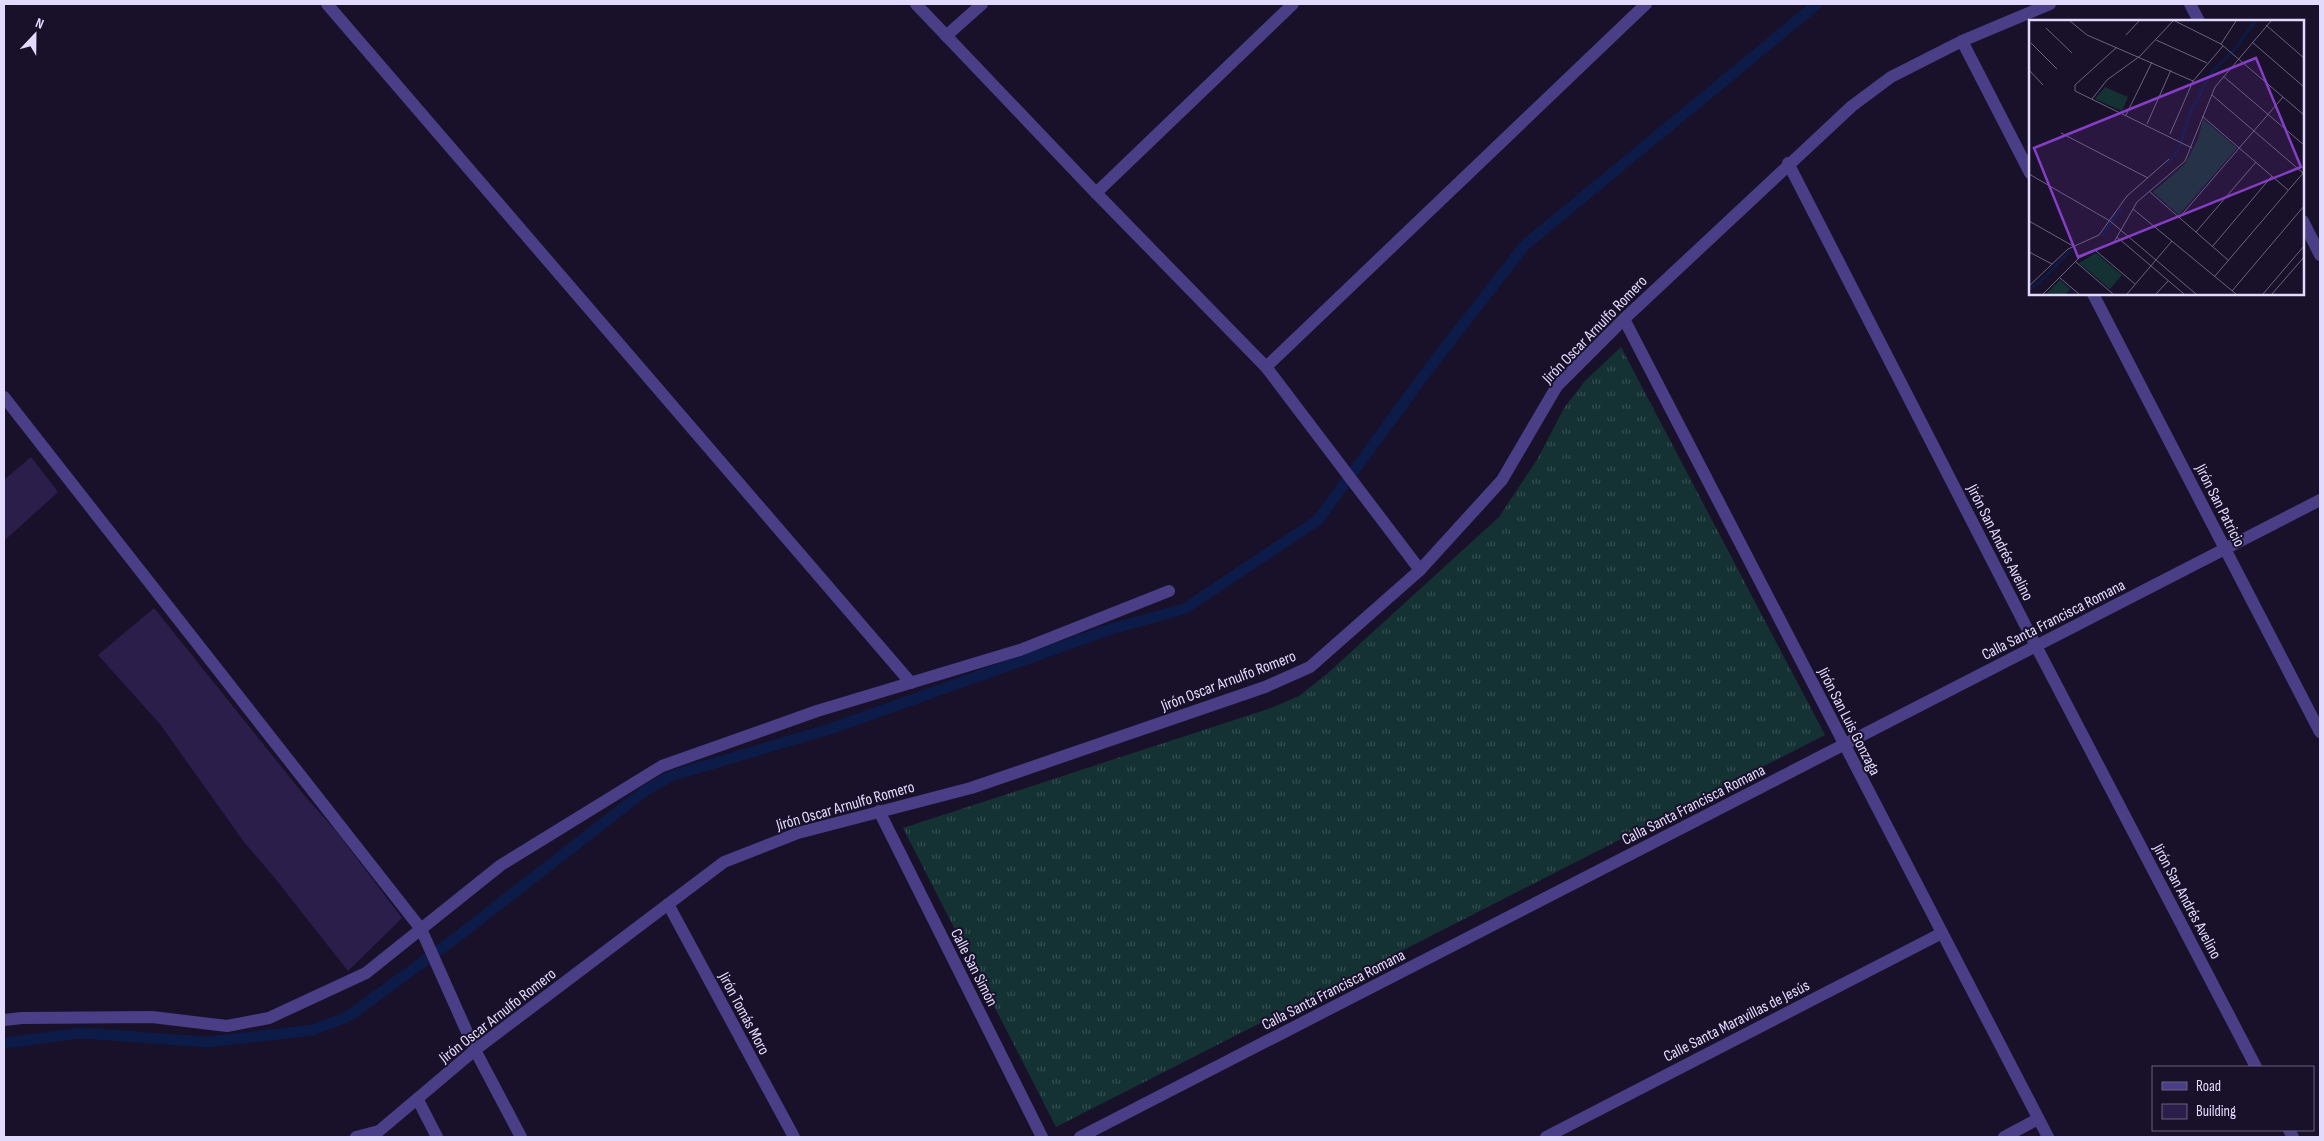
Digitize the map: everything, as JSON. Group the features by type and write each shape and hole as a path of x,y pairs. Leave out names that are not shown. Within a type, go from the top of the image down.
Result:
{"street":[{"path":"327,4 911,683"},
{"path":"916,4 1096,193 1266,367 1420,570"},
{"path":"946,36 982,4"},
{"path":"1096,193 1293,4"},
{"path":"1266,367 1646,4"},
{"name":"Jirón Oscar Arnulfo Romero","path":"356,1137 373,1134 418,1100 475,1050 724,862 798,833 971,788 1274,683 1310,667 1420,570 1502,480 1557,386 1624,319 1852,106 1891,77 1962,41 2050,4"},
{"path":"2190,4 2199,20"},
{"path":"1962,41 2029,170"},
{"name":"Jirón San Andrés Avelino","path":"1788,164 2036,646 2255,1066"},
{"path":"2304,223 2320,255"},
{"name":"Jirón San Patricio","path":"2094,295 2320,732"},
{"name":"Jirón San Luis Gonzaga","path":"1624,319 2048,1137"},
{"path":"4,397 421,929 475,1050 521,1137"},
{"name":"Calla Santa Francisca Romana","path":"1080,1137 2320,500"},
{"path":"4,1020 22,1018 152,1017 227,1026 269,1018 366,973 502,865 662,766 817,711 1020,650 1169,591"},
{"name":"Calle San Simón","path":"879,811 1042,1137"},
{"name":"Jirón Tomás Moro","path":"668,904 794,1137"},
{"name":"Calle Santa Maravillas de Jesús","path":"1546,1137 1942,933"},
{"path":"418,1100 437,1137"},
{"path":"2004,1137 2038,1119"}],"green space":[{"path":"1621,347 1825,735 1056,1127 903,828 1268,709 1299,696 1328,673 1499,517 1538,458 1564,408 1585,381"}],"building":[{"path":"31,457 58,492 5,540 4,480"},
{"path":"154,608 304,795 336,831 402,918 348,971 244,842 160,724 98,655"}],"waterway":[{"path":"4,1043 82,1033 207,1042 314,1030 349,1016 457,937 646,790 671,776 833,728 1111,629 1184,609 1318,520 1430,367 1525,245 1817,4"}]}
